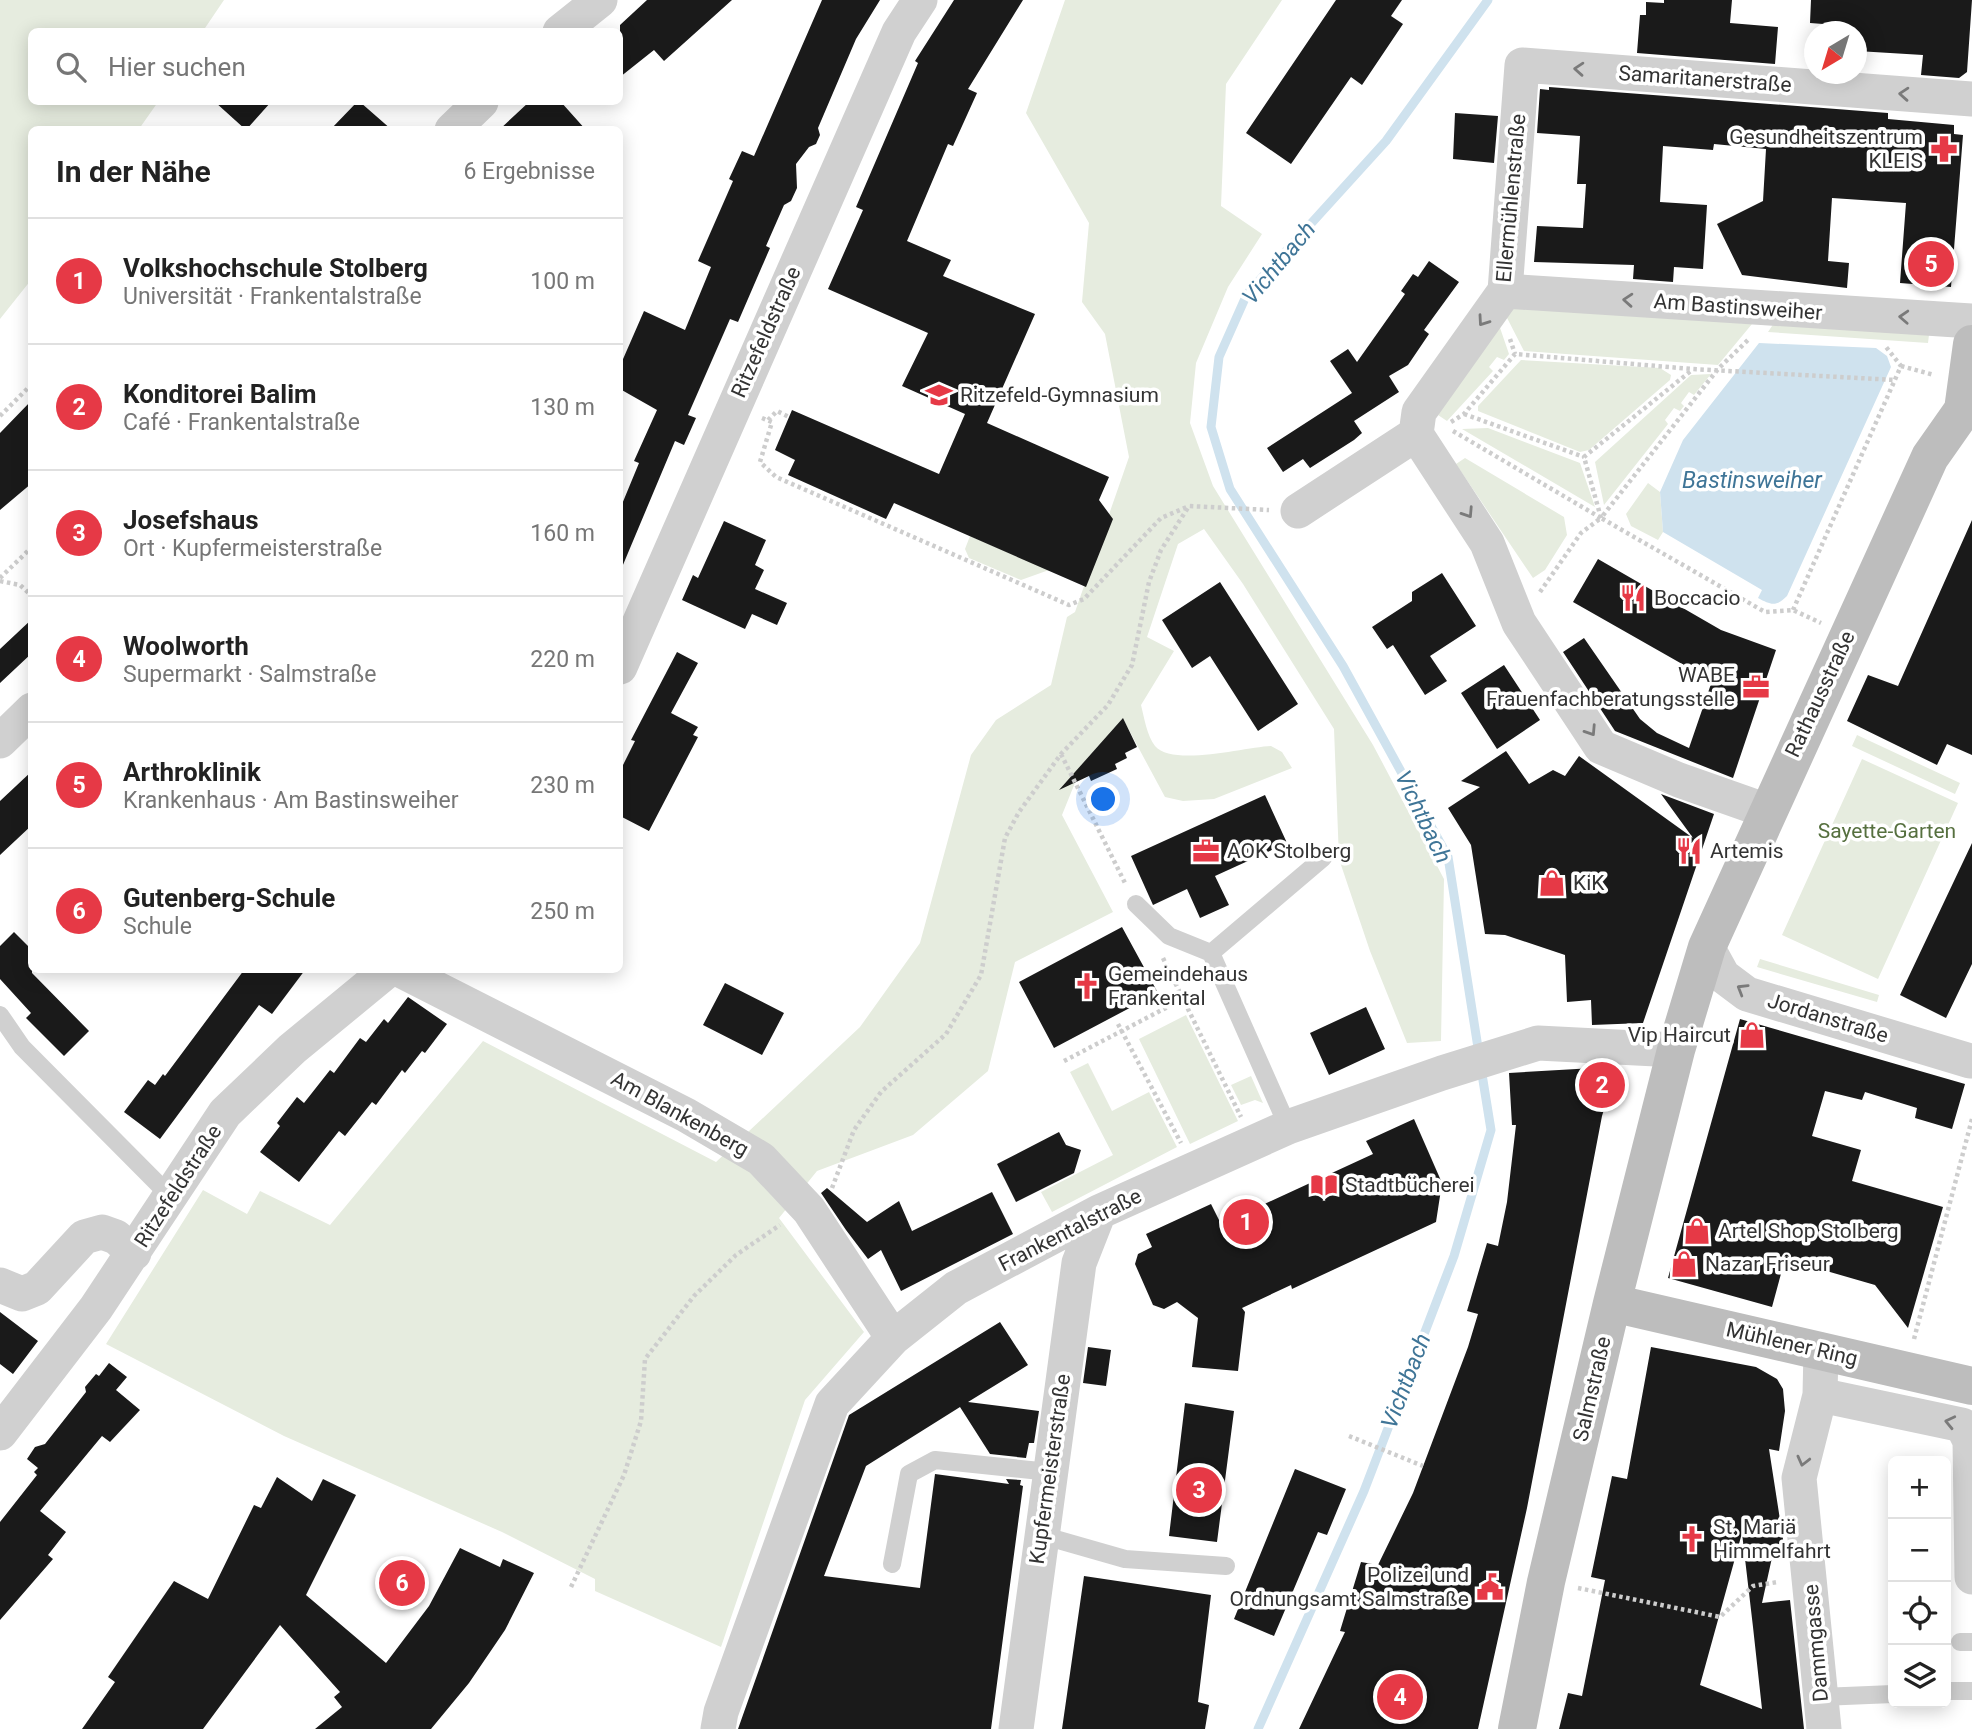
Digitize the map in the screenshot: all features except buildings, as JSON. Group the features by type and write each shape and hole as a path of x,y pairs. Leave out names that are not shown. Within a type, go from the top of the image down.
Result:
{"street":[{"path":"564,28 600,0"},
{"name":"Ritzefeldstraße","path":"623,660 893,44 920,0"},
{"name":"Samaritanerstraße","path":"1522,65 1972,99"},
{"name":"Ellermühlenstraße","path":"1416,434 1419,412 1505,291 1522,65"},
{"path":"456,126 478,105"},
{"name":"Am Bastinsweiher","path":"1505,291 1972,321"},
{"name":"Rathausstraße","path":"1676,1050 1707,947 1847,635 1930,457 1967,411 1972,344"},
{"path":"1281,510 1416,434 1487,543 1519,623 1601,747 1679,780 1767,811"},
{"path":"0,741 28,714"},
{"name":"Jordanstraße","path":"1707,947 1723,976 1747,993 1971,1061"},
{"name":"Ritzefeldstraße","path":"0,1433 96,1308 225,1113 292,1049 384,973"},
{"name":"Am Blankenberg","path":"406,973 687,1115 761,1159 808,1210 893,1338"},
{"name":"Frankentalstraße","path":"718,1729 721,1712 832,1404 893,1338 956,1288 1099,1212 1254,1142 1288,1127 1443,1073 1538,1043 1676,1050"},
{"name":"Salmstraße","path":"1517,1729 1546,1581 1676,1050"},
{"name":"Kupfermeisterstraße","path":"1016,1729 1079,1263 1099,1212"},
{"path":"0,1285 22,1294 37,1288 84,1237 102,1232 116,1237 134,1253"},
{"name":"Mühlener Ring","path":"1612,1303 1972,1386"},
{"name":"Dammgasse","path":"1821,1350 1820,1395 1799,1478 1823,1713"},
{"path":"1820,1395 1962,1425 1970,1441 1968,1560"}],"lane":[{"path":"1211,953 1323,858"},
{"path":"1136,904 1169,936 1211,953 1288,1127"},
{"path":"0,1015 23,1047 170,1196"},
{"path":"892,1564 909,1474 935,1460 1049,1472"},
{"path":"1041,1535 1125,1559 1226,1566"},
{"path":"1951,1691 1972,1691"},
{"path":"1823,1713 1888,1694"}],"path":[{"path":"1519,623 1581,533 1601,518 1718,369 1753,335 1759,309"},
{"path":"1793,610 1901,366 1884,345"},
{"path":"1847,635 1793,610 1765,612 1445,427 1464,414 1515,354 1692,369 1895,380"},
{"path":"1584,457 1692,369"},
{"path":"0,416 28,388"},
{"path":"768,420 777,411 789,417"},
{"path":"1464,414 1584,457"},
{"path":"756,427 760,417 772,422 760,462 776,478 1069,605 1084,599 1161,518 1189,506 1281,510"},
{"path":"1584,457 1601,518"},
{"path":"571,1587 624,1475 641,1422 645,1359 694,1296 736,1255 770,1230 808,1210 832,1189 854,1130 874,1102 946,1034 981,975 1006,838 1019,812 1061,754 1108,705 1132,665 1149,582 1161,550 1189,506"},
{"path":"28,551 0,579 20,585 28,592"},
{"path":"1061,754 1136,904"},
{"path":"1160,952 1254,1142"},
{"path":"1064,1062 1183,999"},
{"path":"1118,1024 1195,1169"},
{"path":"1906,1370 1972,1119"},
{"path":"1349,1436 1422,1466"},
{"path":"1546,1581 1720,1617 1753,1586 1810,1576"}],"green space":[{"path":"0,0 224,0 205,28 28,28 28,105 156,105 141,126 28,126 28,284 0,319"},
{"path":"1065,0 1282,0 1226,84 1221,206 1262,234 1228,287 1196,363 1190,423 1213,486 1373,745 1444,879 1441,1041 1407,1043 1370,951 1339,859 1334,729 1243,584 1204,529 1178,544 1147,637 1174,651 1141,705 1148,732 1155,746 1164,752 1177,755 1210,754 1271,746 1282,752 1292,768 1214,799 1183,801 1165,797 1123,719 1083,763 1062,815 1113,912 1015,962 988,1071 913,1135 817,1171 779,1218 864,1332 805,1400 721,1647 595,1591 595,1579 502,1532 284,1436 106,1344 203,1190 247,1214 260,1191 330,1225 483,1041 716,1162 860,1027 920,943 971,755 996,720 1051,685 1067,617 1075,612 1129,457 1105,334 1082,302 1089,223 1026,113"},
{"path":"1509,305 1752,324 1718,365 1524,351 1504,312"},
{"path":"1497,319 1509,354 1504,360 1497,357 1489,367 1493,371 1447,421 1438,415"},
{"path":"1774,323 1929,335 1928,343 1768,332"},
{"path":"1521,360 1660,368 1671,375 1670,380 1589,450 1580,452 1478,411 1478,406"},
{"path":"1711,374 1694,395 1689,392 1681,403 1684,406 1680,411 1674,408 1665,420 1668,424 1604,505 1595,462 1691,375"},
{"path":"1488,428 1580,463 1595,507 1462,429"},
{"path":"1465,458 1564,517 1567,535 1545,570 1533,578 1456,464"},
{"path":"1648,483 1660,492 1663,532 1658,540 1631,526 1626,514"},
{"path":"970,536 1049,570 1021,580 969,558 965,549"},
{"path":"1857,735 1960,783 1955,794 1852,746"},
{"name":"Sayette-Garten","path":"1862,759 1958,803 1878,979 1782,935"},
{"path":"1760,959 1879,995 1877,1002 1757,967"},
{"path":"1186,1015 1238,1121 1190,1144 1139,1039"},
{"path":"1088,1063 1112,1111 1149,1092 1177,1147 1052,1212 1041,1192 1113,1155 1070,1072"},
{"path":"1251,1076 1263,1103 1255,1100 1241,1105 1231,1085"}],"water":[{"name":"Bastinsweiher","path":"1759,343 1876,348 1887,356 1891,367 1787,596 1773,604 1758,598 1762,590 1663,532 1660,492 1683,440"}],"waterway":[{"name":"Vichtbach","path":"1479,1054 1448,857 1343,666 1230,489 1211,427 1219,357 1247,294 1386,141 1488,0"},
{"name":"Vichtbach","path":"1258,1729 1364,1491 1454,1256 1491,1130 1481,1068"}],"place":[{"name":"Gesundheitszentrum KLEIS","path":"1944,149"},
{"name":"Arthroklinik","path":"1931,264"},
{"name":"Ritzefeld-Gymnasium","path":"939,395"},
{"name":"Boccacio","path":"1633,598"},
{"name":"WABE Frauenfachberatungsstelle","path":"1756,687"},
{"name":"AOK Stolberg","path":"1206,851"},
{"name":"Artemis","path":"1689,851"},
{"name":"KiK","path":"1552,883"},
{"name":"Gemeindehaus Frankental","path":"1087,986"},
{"name":"Vip Haircut","path":"1752,1035"},
{"name":"Konditorei Balim","path":"1602,1085"},
{"name":"Stadtbücherei","path":"1324,1185"},
{"name":"Volkshochschule Stolberg","path":"1246,1222"},
{"name":"Artel Shop Stolberg","path":"1697,1231"},
{"name":"Nazar Friseur","path":"1684,1264"},
{"name":"Josefshaus","path":"1199,1490"},
{"name":"St. Mariä Himmelfahrt","path":"1692,1539"},
{"name":"Gutenberg-Schule","path":"402,1583"},
{"name":"Polizei und Ordnungsamt Salmstraße","path":"1490,1587"},
{"name":"Woolworth","path":"1400,1697"}]}
